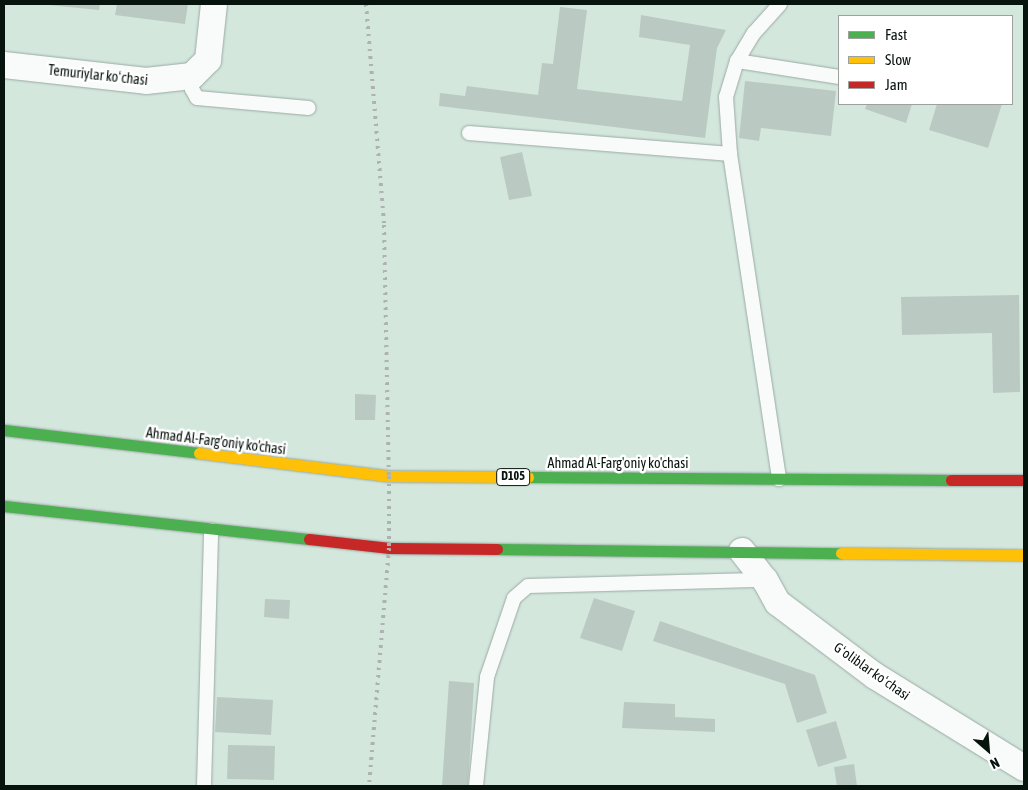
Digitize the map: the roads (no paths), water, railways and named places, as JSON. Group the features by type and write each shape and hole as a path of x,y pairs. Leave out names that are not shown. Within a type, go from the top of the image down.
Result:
{"highway":[{"name":"Ahmad Al-Farg'oniy ko'chasi","path":"4,430 389,476 1024,480"},
{"path":"4,506 389,548 1024,555"}],"street":[{"path":"192,76 208,60 214,4"},
{"name":"Temuriylar koʻchasi","path":"4,64 146,81 192,76"},
{"name":"Gʻoliblar koʻchasi","path":"742,551 765,580 778,603 875,676 1024,768"}],"lane":[{"path":"779,479 730,154 726,97 737,61 754,33 780,4"},
{"path":"737,61 838,77"},
{"path":"192,76 192,89 197,98 309,108"},
{"path":"468,133 730,154"},
{"path":"204,786 211,530"},
{"path":"476,786 487,677 514,598 528,586 765,580"}],"railway":[{"path":"366,4 384,225 389,476 389,548 369,786"}]}
